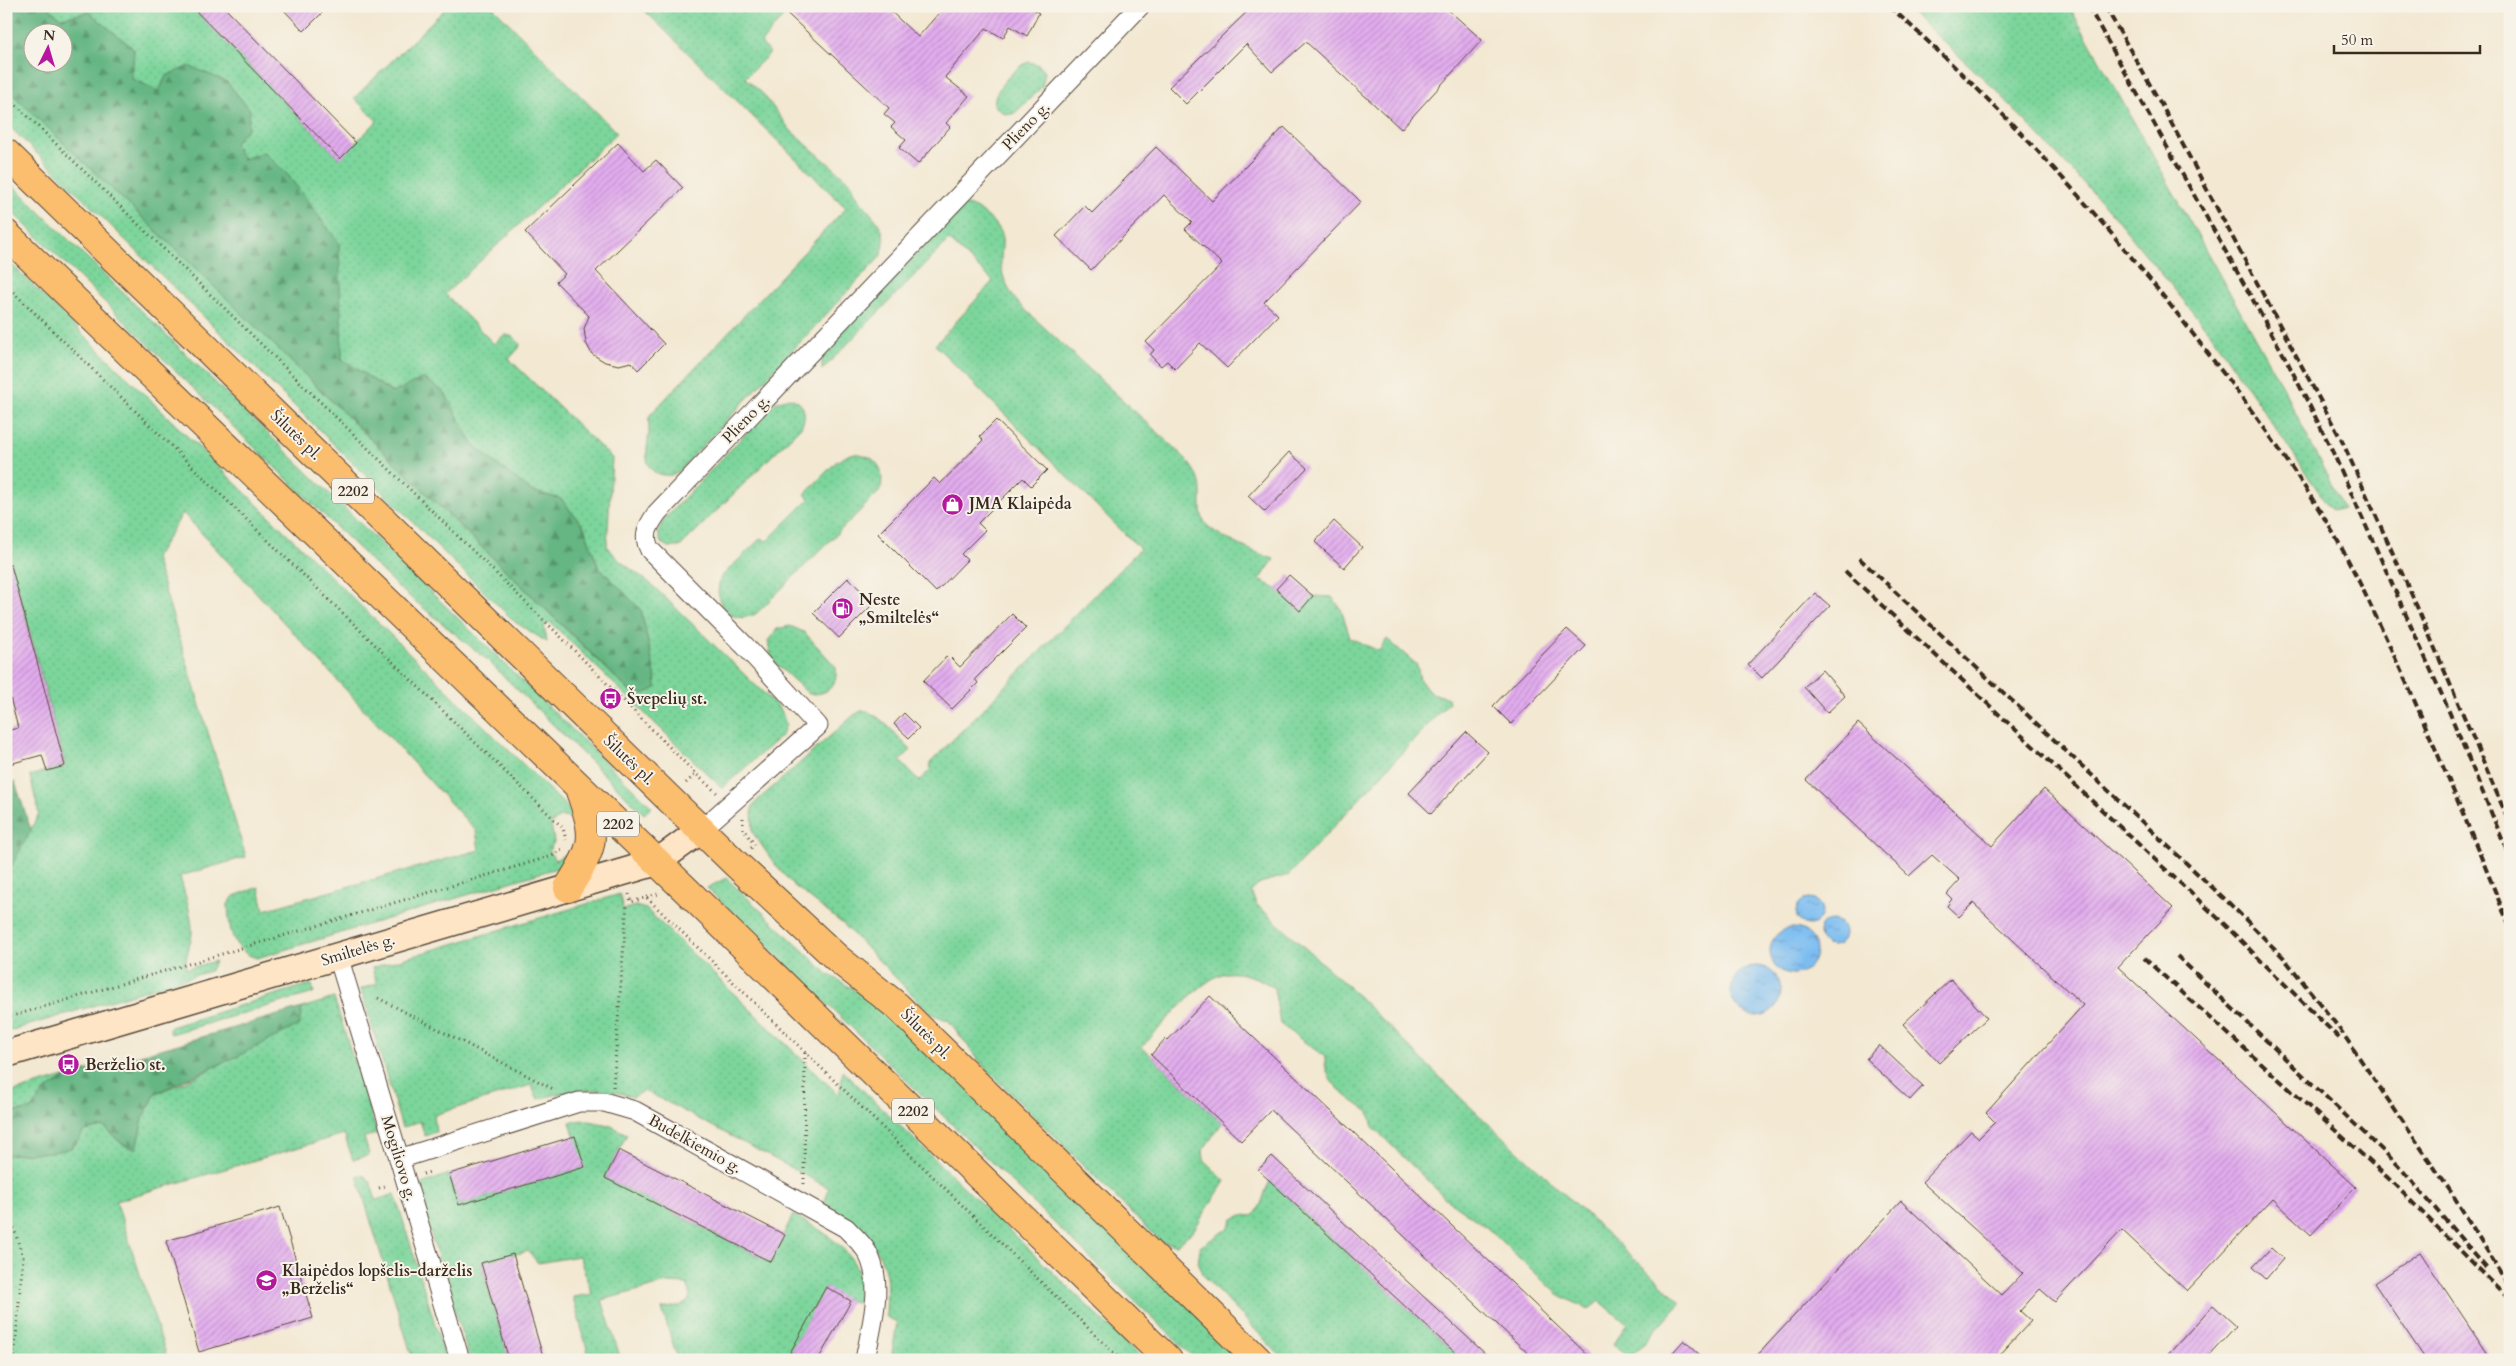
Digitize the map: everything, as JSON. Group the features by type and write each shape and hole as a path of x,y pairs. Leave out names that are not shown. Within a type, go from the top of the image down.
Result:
{"main road":[{"name":"Šilutės pl.","path":"6,153 701,830 838,959 897,1006 1258,1360"},
{"name":"2202","path":"6,234 657,862 1168,1360"},
{"path":"568,888 587,858 591,844 592,823 578,787"}],"street":[{"name":"Plieno g.","path":"701,830 818,726 745,646 650,550 645,542 645,532 649,524 657,512 1140,6"},
{"name":"Smiltelės g.","path":"6,1054 657,862 701,830"},
{"name":"Mogiliovo g.","path":"338,956 460,1360"},
{"name":"Budelkiemio g.","path":"399,1159 579,1102 612,1104 635,1111 846,1228 867,1252 875,1279 874,1308 865,1360"}],"path":[{"path":"6,95 557,634 696,774 730,804"},
{"path":"6,286 563,828 566,841 562,850 552,856 6,1018"},
{"path":"646,898 1121,1360"},
{"path":"612,1104 626,903"},
{"path":"378,998 579,1102"},
{"path":"804,1205 805,1052"},
{"path":"6,1204 23,1257 14,1360"}],"green space":[{"path":"6,6 50,6 50,9 61,18 89,12 134,49 132,79 159,91 166,76 189,66 227,82 250,110 248,128 234,144 243,159 264,152 288,175 339,243 342,359 392,393 423,378 444,392 474,446 531,491 561,499 584,527 598,566 641,610 655,674 656,688 644,694 629,690 191,264 6,88"},
{"path":"50,6 191,6 340,159 377,121 354,98 448,6 492,6 617,133 445,294 494,344 504,335 511,336 517,340 520,344 519,348 509,359 612,458 607,547 620,561 650,583 781,710 786,724 782,735 722,788 550,622 544,626 547,642 515,622 6,123 6,88 191,264 628,690 656,688 655,674 641,611 598,566 584,527 561,499 531,491 474,446 444,392 393,393 342,359 340,333 310,207 288,175 243,159 234,144 248,128 250,110 227,82 189,67 166,76 159,92 132,79 134,49 113,33 61,18 50,9"},
{"path":"640,6 792,6 761,43 770,53 745,78 763,94 791,131 852,184 856,194 880,226 884,245 880,257 679,471 668,475 657,473 649,467 647,451 649,416 846,208"},
{"path":"1905,6 2069,6 2283,388 2343,508 2332,511 2211,334 2110,211 1996,90"},
{"path":"1029,62 1039,65 1045,72 1042,87 1015,113 1004,113 994,105 997,93 1017,69"},
{"path":"6,179 652,807 644,814 486,659 399,588 6,206"},
{"path":"967,205 984,213 998,228 1002,239 1001,267 1003,276 1020,305 1189,463 1200,483 1201,512 1208,526 1225,538 1274,559 1260,580 1276,589 1299,610 1313,596 1332,597 1341,609 1350,638 1379,651 1387,639 1417,665 1420,680 1429,692 1448,698 1449,702 1289,875 1260,883 1251,892 1257,905 1351,989 1465,1102 1681,1302 1631,1357 1613,1344 1627,1324 1600,1301 1589,1310 1558,1294 1485,1226 1446,1199 1373,1127 1369,1112 1346,1096 1333,1082 1328,1075 1325,1057 1280,1024 1274,988 1245,974 1226,973 1205,984 1182,1004 1142,1047 1222,1123 1203,1150 1204,1160 1225,1181 1193,1231 1176,1245 1161,1242 984,1067 949,1021 930,1013 843,924 792,884 777,867 753,833 752,808 758,800 854,715 863,710 883,721 911,750 900,761 919,781 931,769 930,763 1140,549 935,345 993,281 949,240 822,370 822,357 828,346 962,206"},
{"path":"6,259 578,818 560,817 551,824 554,842 549,851 555,860 570,852 582,850 577,862 257,958 248,955 242,950 233,937 229,922 228,904 234,896 259,887 264,910 479,850 476,831 183,513 155,558 246,857 180,876 192,924 192,936 186,959 186,969 216,961 210,971 6,1032 6,876 39,814 30,776 65,765 18,588 6,591"},
{"path":"789,398 798,402 803,409 804,417 801,427 681,546 670,548 661,543 658,532 664,519 776,402"},
{"path":"850,454 866,456 877,463 882,475 880,491 757,613 747,617 731,615 721,604 719,587 721,577 761,538 767,541 809,499 805,494 836,462"},
{"path":"790,626 804,632 836,667 833,684 826,691 809,694 775,663 770,653 768,641 777,629"},
{"path":"15,782 31,830 6,876 6,784"},
{"path":"726,878 828,974 886,1009 1244,1360 1196,1360 707,888"},
{"path":"620,894 623,910 635,906 646,909 839,1095 843,1071 1144,1360 891,1360 897,1322 886,1317 887,1280 883,1263 862,1233 824,1204 829,1188 644,1090 633,1097 608,1091 585,1090 538,1099 531,1085 434,1115 436,1132 425,1136 420,1121 402,1128 361,989 377,984 372,968"},
{"path":"310,984 314,993 171,1034 169,1031 170,1027"},
{"path":"334,998 377,1134 364,1137 369,1155 353,1160 344,1134 116,1201 168,1360 6,1360 6,1155 67,1149 76,1144 84,1131 104,1127 123,1145 136,1148 144,1115 156,1093 185,1082 298,1025 302,1008"},
{"path":"302,1008 299,1025 238,1056 156,1093 144,1115 136,1148 123,1144 104,1127 84,1131 76,1144 67,1149 6,1155 6,1113 30,1110 45,1091 68,1076"},
{"path":"68,1076 45,1091 30,1110 6,1113 6,1094"},
{"path":"584,1120 609,1125 627,1134 605,1178 770,1262 793,1215 825,1234 844,1250 858,1271 861,1285 859,1303 826,1288 786,1360 678,1360 662,1309 683,1305 689,1300 690,1292 687,1284 666,1283 602,1300 621,1360 590,1360 573,1297 592,1294 579,1256 538,1263 528,1251 481,1263 509,1360 470,1360 416,1186 449,1174 459,1205 584,1167 570,1122"},
{"path":"363,1175 370,1181 376,1200 395,1194 446,1360 413,1360 357,1176"},
{"path":"1270,1181 1463,1360 1284,1360 1203,1275 1198,1265 1200,1247 1228,1228 1233,1219 1242,1215 1253,1216 1259,1208"}],"water":[{"path":"1809,899 1818,903 1822,912 1818,921 1809,925 1800,921 1796,912 1800,903"},
{"path":"1832,920 1841,924 1845,933 1841,942 1832,946 1823,942 1819,933 1823,924"},
{"path":"1788,928 1798,928 1810,934 1815,942 1815,960 1810,968 1802,973 1788,974 1780,971 1773,964 1770,956 1770,946 1773,938 1780,931"},
{"path":"1756,966 1765,968 1776,977 1781,991 1779,1000 1770,1011 1756,1016 1747,1014 1736,1005 1731,991 1733,982 1742,971"}],"building":[{"path":"191,6 223,6 356,143 340,159"},
{"path":"280,6 329,6 304,31"},
{"path":"779,6 885,6 918,37 945,6 1028,6 1039,13 1027,36 1010,26 1003,38 986,28 945,77 969,96 946,123 950,127 918,164 899,148 906,140 891,127 895,123 884,114 889,108"},
{"path":"1253,6 1444,6 1482,40 1401,129 1306,42 1272,72 1246,44 1186,104 1169,87"},
{"path":"1284,127 1361,202 1264,302 1278,315 1227,368 1200,343 1175,369 1167,361 1161,366 1150,355 1154,350 1146,342 1222,264 1185,229 1192,222 1164,195 1091,270 1056,236 1085,206 1092,213 1156,147 1212,201"},
{"path":"618,143 644,171 656,160 683,188 596,271 664,344 638,370 631,362 619,365 605,362 592,354 586,343 584,329 589,316 556,282 565,274 525,232"},
{"name":"JMA Klaipėda","path":"996,420 1047,470 1031,486 1023,478 978,523 985,530 961,554 967,560 936,592 878,534 934,478 940,484 983,440 980,436"},
{"path":"1289,452 1307,468 1265,512 1248,496"},
{"path":"1334,521 1362,547 1344,568 1315,542"},
{"path":"11,565 65,766 47,771 42,755 6,765 6,731 18,728 6,682 6,566"},
{"path":"1289,575 1313,596 1300,611 1276,589"},
{"path":"848,578 874,603 839,638 813,613"},
{"path":"1815,593 1830,606 1762,678 1748,664"},
{"path":"1012,614 1026,628 975,679 978,683 952,709 923,681 948,655 960,667"},
{"path":"1567,629 1586,646 1511,724 1493,706"},
{"path":"1822,670 1845,696 1827,713 1804,687"},
{"path":"904,713 919,728 909,738 894,724"},
{"path":"1858,723 1992,846 2044,789 2173,908 2118,967 2356,1187 2311,1235 2273,1199 2187,1291 2122,1230 2055,1302 2040,1289 2020,1311 2031,1321 1995,1360 1753,1360 1901,1201 2002,1295 2023,1273 1922,1182 1971,1131 1979,1138 1995,1122 1986,1113 2083,1005 1973,903 1959,917 1947,906 1952,899 1947,894 1960,880 1932,855 1909,876 1806,780"},
{"path":"1466,732 1488,752 1431,814 1409,793"},
{"path":"1951,979 1987,1018 1939,1063 1903,1024"},
{"path":"1210,996 1593,1360 1535,1360 1271,1110 1241,1141 1151,1055"},
{"path":"1879,1045 1923,1086 1910,1100 1866,1059"},
{"path":"575,1136 585,1167 459,1205 449,1174"},
{"path":"619,1150 785,1235 771,1262 605,1178"},
{"path":"1272,1156 1492,1360 1463,1360 1258,1170"},
{"path":"280,1207 313,1318 199,1352 166,1241"},
{"path":"2271,1248 2283,1259 2266,1279 2253,1267"},
{"path":"2420,1252 2492,1360 2426,1360 2374,1283"},
{"path":"513,1254 544,1360 509,1360 481,1263"},
{"path":"826,1287 851,1301 818,1360 786,1360"},
{"path":"2213,1305 2236,1326 2205,1360 2163,1360"},
{"path":"1684,1340 1705,1360 1666,1360"}],"railway":[{"path":"1889,6 1933,46 2016,128 2095,215 2170,305 2290,464 2335,536 2372,609 2434,745 2510,928"},
{"path":"2088,6 2286,359 2331,448 2446,704 2510,858"},
{"path":"2105,6 2161,104 2342,441 2415,602 2510,824"},
{"path":"1859,558 2229,903 2284,958 2339,1028 2453,1195 2510,1288"},
{"path":"1845,571 2221,921 2341,1040"},
{"path":"2177,956 2398,1165 2488,1270"},
{"path":"2144,958 2387,1177 2510,1300"}],"place":[{"name":"JMA Klaipėda","path":"953,504"},
{"name":"Neste „Smiltelės“","path":"843,609"},
{"name":"Švepelių st.","path":"611,699"},
{"name":"Berželio st.","path":"69,1065"},
{"name":"Klaipėdos lopšelis-darželis „Berželis“","path":"266,1280"}]}
